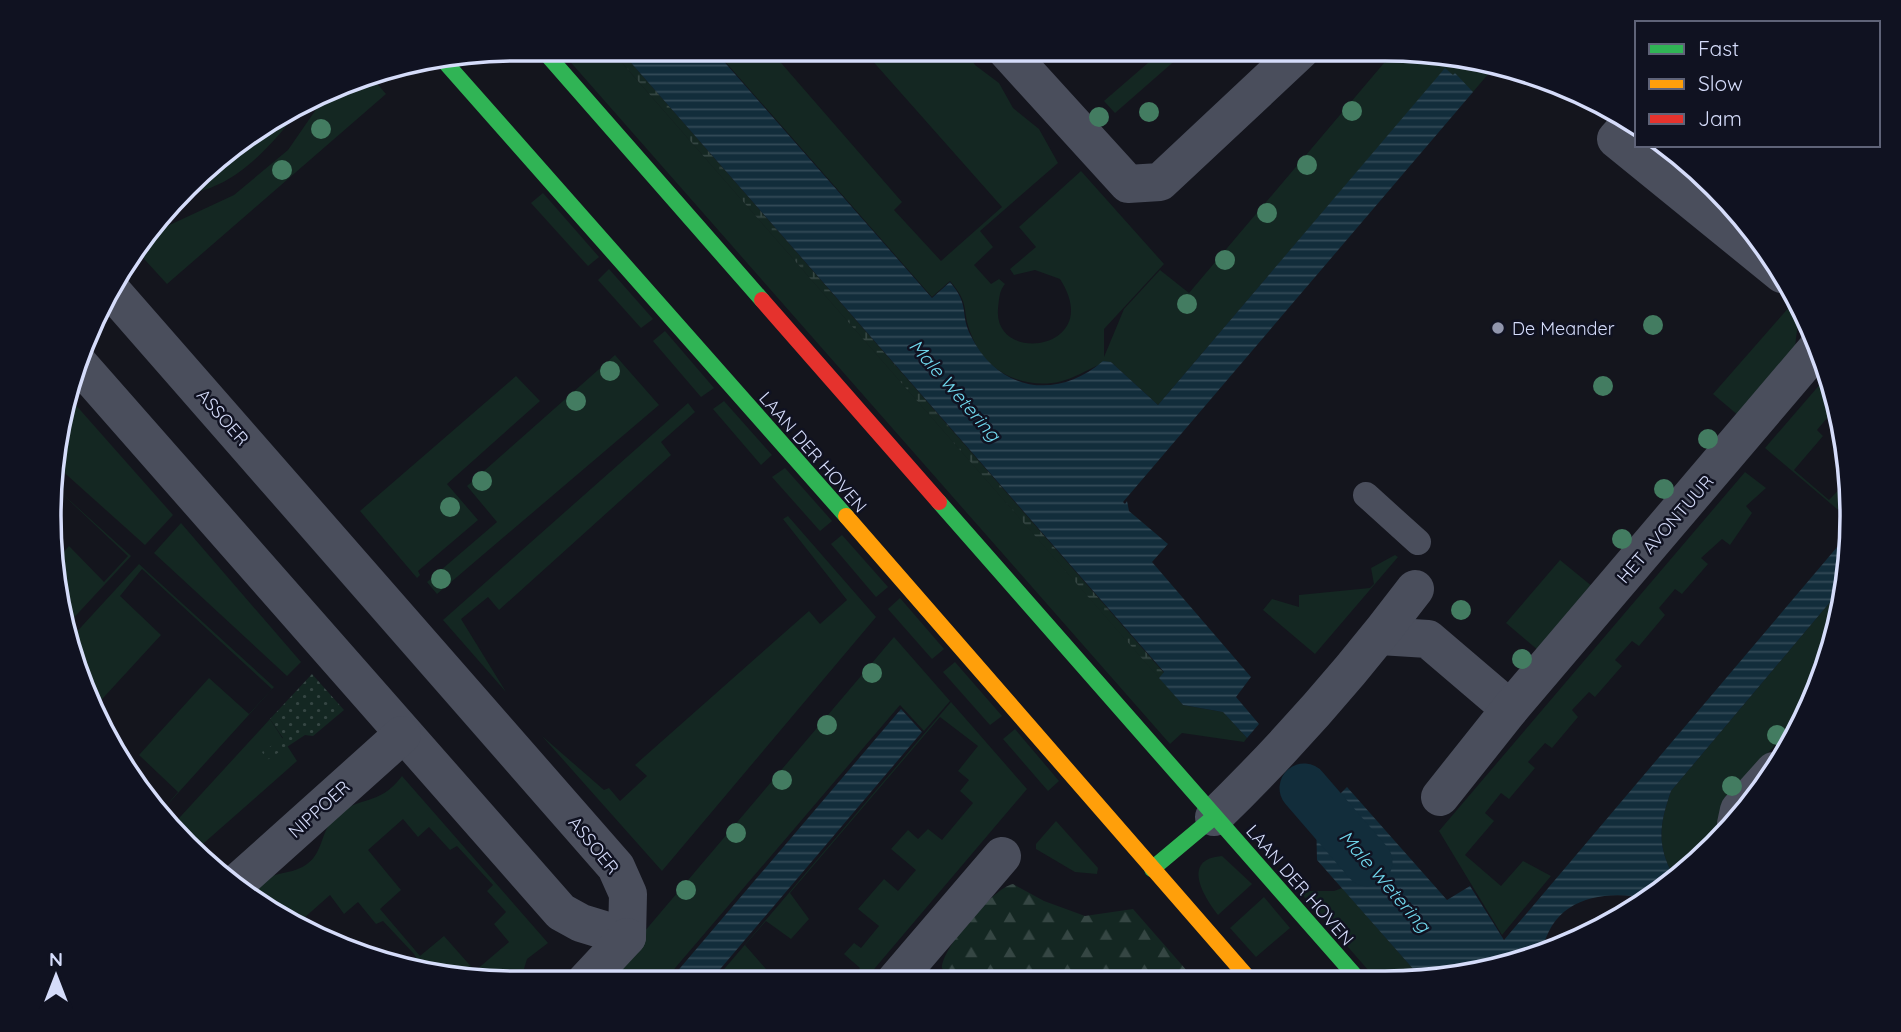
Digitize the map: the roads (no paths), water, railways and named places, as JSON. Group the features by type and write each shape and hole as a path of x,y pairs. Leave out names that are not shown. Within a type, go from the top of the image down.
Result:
{"street":[{"name":"LAAN DER HOVEN","path":"552,61 1351,971"},
{"path":"1016,61 1128,184 1160,182 1289,61"},
{"name":"LAAN DER HOVEN","path":"449,66 1076,777 1242,971"},
{"path":"1624,130 1616,139 1756,252"},
{"name":"ASSOER","path":"118,297 616,867 628,894 626,937"},
{"name":"HET AVONTUUR","path":"1440,797 1510,709 1810,356"},
{"path":"85,371 561,912 581,923 626,937 595,971"},
{"path":"1152,869 1214,817 1282,750 1380,636 1415,589"},
{"path":"1380,636 1428,639 1510,709"},
{"name":"NIPPOER","path":"242,879 402,734"},
{"path":"904,971 1002,856"}],"lane":[{"path":"1366,495 1418,542"}],"water":[{"path":"629,61 724,61 932,298 950,282 963,304 971,336 983,355 997,369 1013,379 1048,385 1067,382 1085,374 1103,361 1111,362 1158,405 1445,68 1453,75 1455,73 1473,92 1123,502 1125,504 1127,501 1129,511 1168,544 1152,562 1251,677 1236,697 1259,724 1247,738 1223,712 1183,705 1159,678 1164,672"},
{"path":"1839,545 1832,600 1671,791 1662,823 1662,843 1671,870 1634,896 1615,895 1582,901 1568,909 1557,920 1546,941 1531,947 1474,962 1414,970 1317,860 1316,818 1347,787 1447,900 1470,886 1504,940"},
{"path":"901,709 922,732 719,971 678,971"}],"waterway":[{"name":"Male Wetering","path":"1304,788 1368,862"}],"place":[{"name":"De Meander","path":"1498,328"}]}
